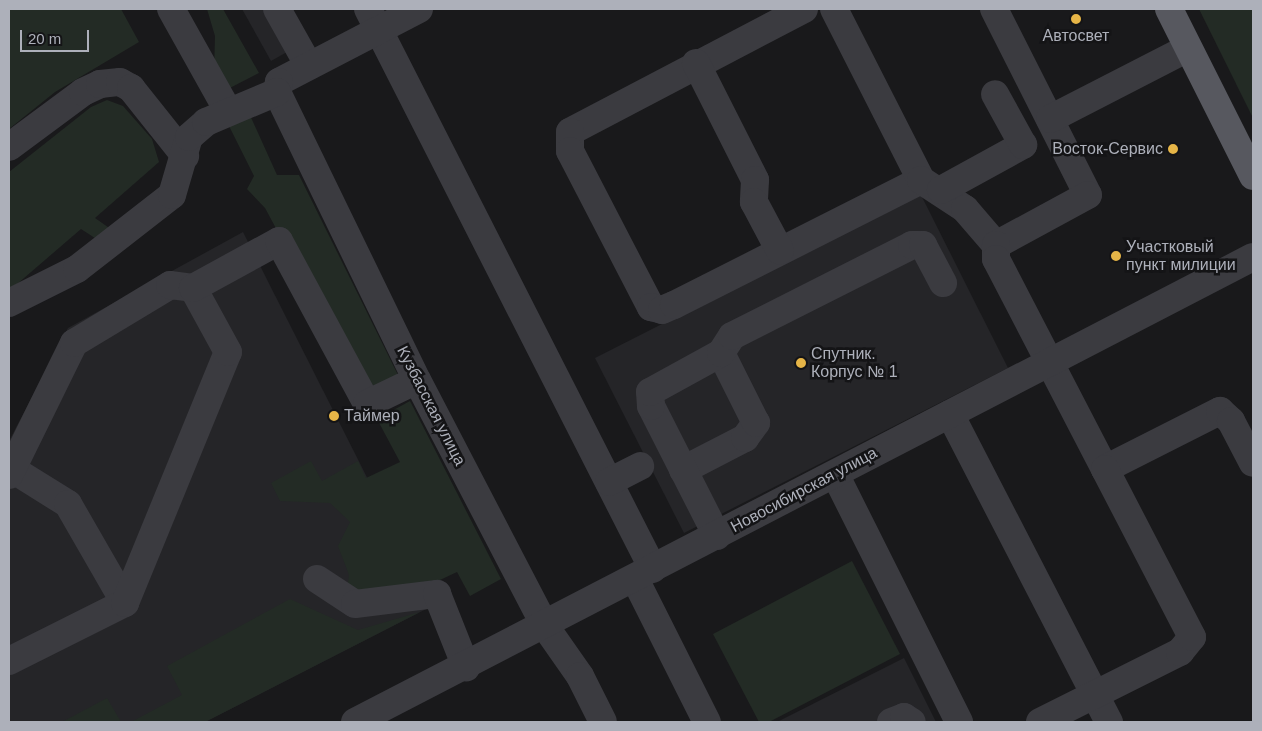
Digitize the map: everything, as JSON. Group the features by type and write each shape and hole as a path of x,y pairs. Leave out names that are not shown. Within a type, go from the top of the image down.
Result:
{"main road":[{"path":"1168,9 1253,176"}],"street":[{"path":"171,9 228,111"},
{"path":"277,9 309,66"},
{"path":"9,303 77,269 172,195 185,156 189,137 228,111 278,87 374,19 419,9"},
{"path":"804,9 584,121 570,132 570,151 651,307 662,310 674,305 780,251 1023,145 995,94"},
{"path":"834,9 931,185 965,209 996,245 996,258 1192,637 1180,652 1040,722"},
{"path":"994,9 1088,195 996,245"},
{"path":"374,19 609,482 644,574 708,722"},
{"path":"1050,119 1188,48"},
{"path":"696,63 756,180 754,202 780,251"},
{"path":"9,147 83,92 100,84 120,82 131,88 185,156"},
{"name":"Кузбасская улица","path":"278,87 417,380 545,626 580,676 603,722"},
{"path":"125,603 68,504 10,472 74,343 170,285 193,288 279,242 367,404 417,380"},
{"path":"717,536 650,406 650,392 721,352 732,336 912,245 923,245 943,282"},
{"name":"Новосибирская улица","path":"355,722 466,667 1253,258"},
{"path":"9,661 125,603 228,352 193,288"},
{"path":"683,470 745,438 756,423 721,352"},
{"path":"1105,469 1220,412 1231,421 1253,464"},
{"path":"950,414 1108,722"},
{"path":"609,482 640,466"},
{"path":"835,474 959,722"},
{"path":"317,579 355,604 437,594 466,667"},
{"path":"891,722 904,717 912,722"}],"shaded area":[{"path":"9,9 121,9 139,42 55,92 9,129"},
{"path":"207,9 223,9 259,73 224,91 214,73 215,36"},
{"path":"242,9 263,9 287,52 271,61"},
{"path":"1199,9 1253,9 1253,118"},
{"path":"107,100 123,106 152,139 159,162 95,218 115,232 101,242 81,229 9,291 9,172 91,107"},
{"path":"249,113 277,175 299,175 398,375 365,393 265,208 247,189 254,176 227,122"},
{"name":"Спутник. Корпус № 1","path":"920,193 1008,368 684,533 595,358"},
{"path":"243,232 432,606 205,722 9,722 9,441 68,328"},
{"path":"410,401 501,579 470,596 457,572 423,588 379,594 347,589 349,575 338,546 350,522 330,503 280,501 271,483 311,461 322,481 358,461 366,478 400,462 377,419"},
{"path":"852,561 900,654 769,722 759,722 713,634"},
{"path":"290,599 358,630 420,612 205,722 131,722 182,695 167,666"},
{"path":"904,658 936,722 777,722"},
{"path":"107,698 121,722 62,722"}],"place":[{"name":"Автосвет","path":"1076,19"},
{"name":"Восток-Сервис","path":"1173,149"},
{"name":"Участковый пункт милиции","path":"1116,256"},
{"name":"Спутник. Корпус № 1","path":"801,363"},
{"name":"Таймер","path":"334,416"}]}
